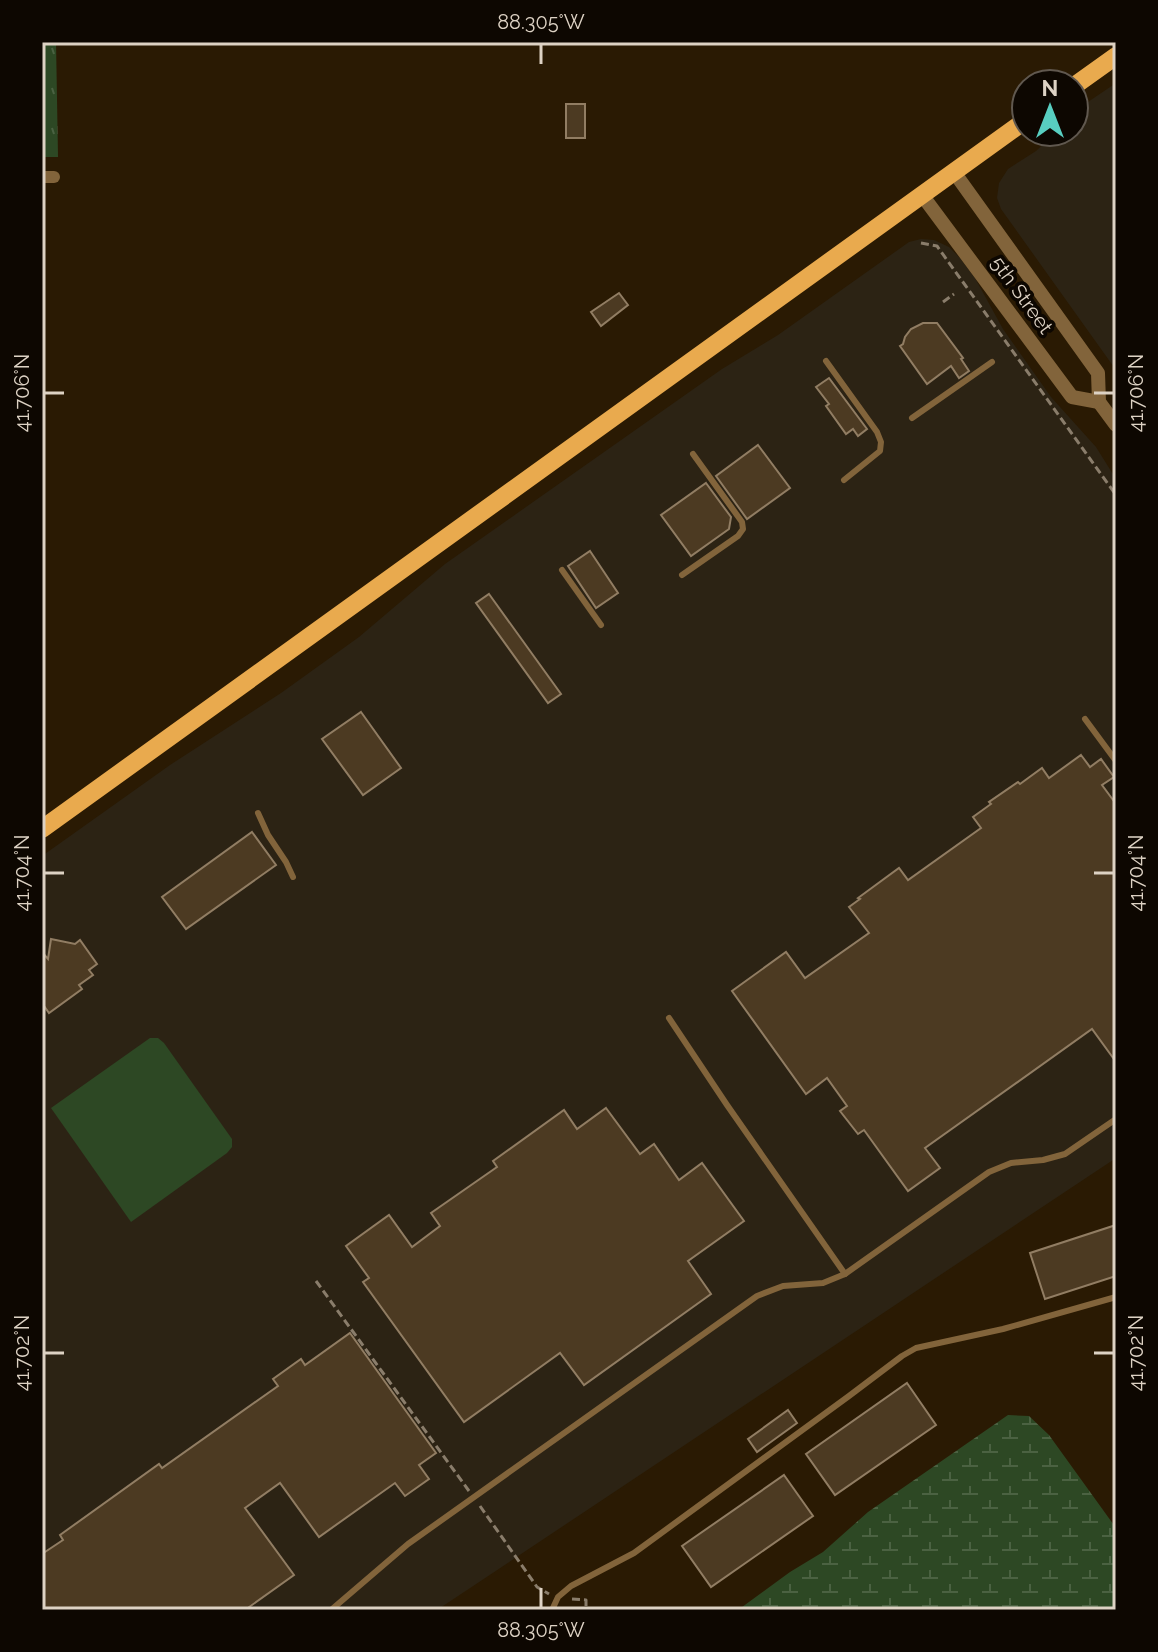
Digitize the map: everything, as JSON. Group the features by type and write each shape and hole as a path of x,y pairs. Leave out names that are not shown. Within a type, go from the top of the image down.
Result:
{"main road":[{"path":"1090,75 1116,56"},
{"path":"42,829 1010,132"}],"street":[{"name":"5th Street","path":"954,172 1098,373 1099,402 1116,425"},
{"name":"5th Street","path":"922,195 1072,397 1099,402"}],"lane":[{"path":"826,361 881,442 880,451 844,480"},
{"path":"912,418 992,362"},
{"path":"682,575 738,536 743,529 742,522 693,454"},
{"path":"562,570 601,625"},
{"path":"1085,719 1116,761"},
{"path":"258,813 293,877"},
{"path":"669,1018 845,1274"},
{"path":"331,1610 408,1544 757,1296 783,1286 823,1283 845,1274 989,1172 1011,1163 1065,1154 1116,1119"},
{"path":"552,1610 558,1597 571,1586 634,1553 909,1352 1116,1297"}],"path":[{"path":"921,243 937,246 1116,495"},
{"path":"943,302 954,294"},
{"path":"316,1281 528,1574"},
{"path":"586,1604 586,1610"}],"shaded area":[{"path":"1116,83 1116,370 1001,209 997,198 999,183 1008,169 1039,148 1090,148 1090,101"},
{"path":"934,240 949,247 960,258 975,278 1003,329 1051,397 1096,447 1116,479 1116,1158 437,1610 42,1610 42,856 170,765 281,693 359,637 445,564 722,369 778,335 909,242"}],"green space":[{"path":"42,42 56,42 58,157 42,157"},
{"path":"150,1038 158,1038 164,1043 232,1139 232,1147 131,1222 51,1108"},
{"path":"1008,1415 1029,1416 1049,1435 1116,1528 1116,1610 738,1610 823,1552 868,1512"}],"building":[{"path":"566,104 585,104 585,138 566,138"},
{"path":"619,293 628,305 601,326 591,312"},
{"path":"923,323 937,323 969,371 959,378 951,366 927,384 900,346 911,329"},
{"path":"829,378 867,429 858,436 853,429 846,434 816,387"},
{"path":"758,445 790,488 747,519 716,476"},
{"path":"706,483 731,517 729,529 691,556 661,515"},
{"path":"590,551 618,593 596,608 568,566"},
{"path":"489,594 561,694 548,703 476,603"},
{"path":"361,712 401,768 363,795 322,739"},
{"path":"1081,755 1090,767 1101,759 1114,777 1102,785 1116,804 1116,1062 1092,1029 925,1148 940,1168 908,1191 864,1130 858,1134 840,1111 847,1106 827,1078 806,1094 732,991 786,952 805,978 869,933 849,907 858,898 899,868 908,880 981,828 973,817 991,804 989,802 1042,768 1049,778"},
{"path":"252,832 276,865 186,929 162,897"},
{"path":"51,939 75,944 80,940 97,964 89,970 93,975 79,985 82,989 49,1013 42,1003 42,952 48,959"},
{"path":"606,1108 640,1154 654,1144 679,1180 702,1163 744,1221 688,1261 711,1294 584,1385 560,1353 464,1422 363,1282 369,1278 346,1246 389,1215 412,1247 440,1226 431,1213 497,1167 493,1161 564,1110 577,1129"},
{"path":"1116,1225 1116,1276 1045,1299 1030,1253"},
{"path":"350,1333 436,1453 419,1465 429,1479 405,1496 395,1483 319,1537 280,1483 245,1508 294,1575 245,1610 42,1610 42,1554 63,1540 60,1535 159,1464 162,1468 278,1386 273,1379 301,1359 305,1365"},
{"path":"907,1383 936,1425 835,1495 806,1454"},
{"path":"788,1410 797,1423 757,1452 748,1439"},
{"path":"784,1475 813,1516 711,1587 682,1546"}]}
